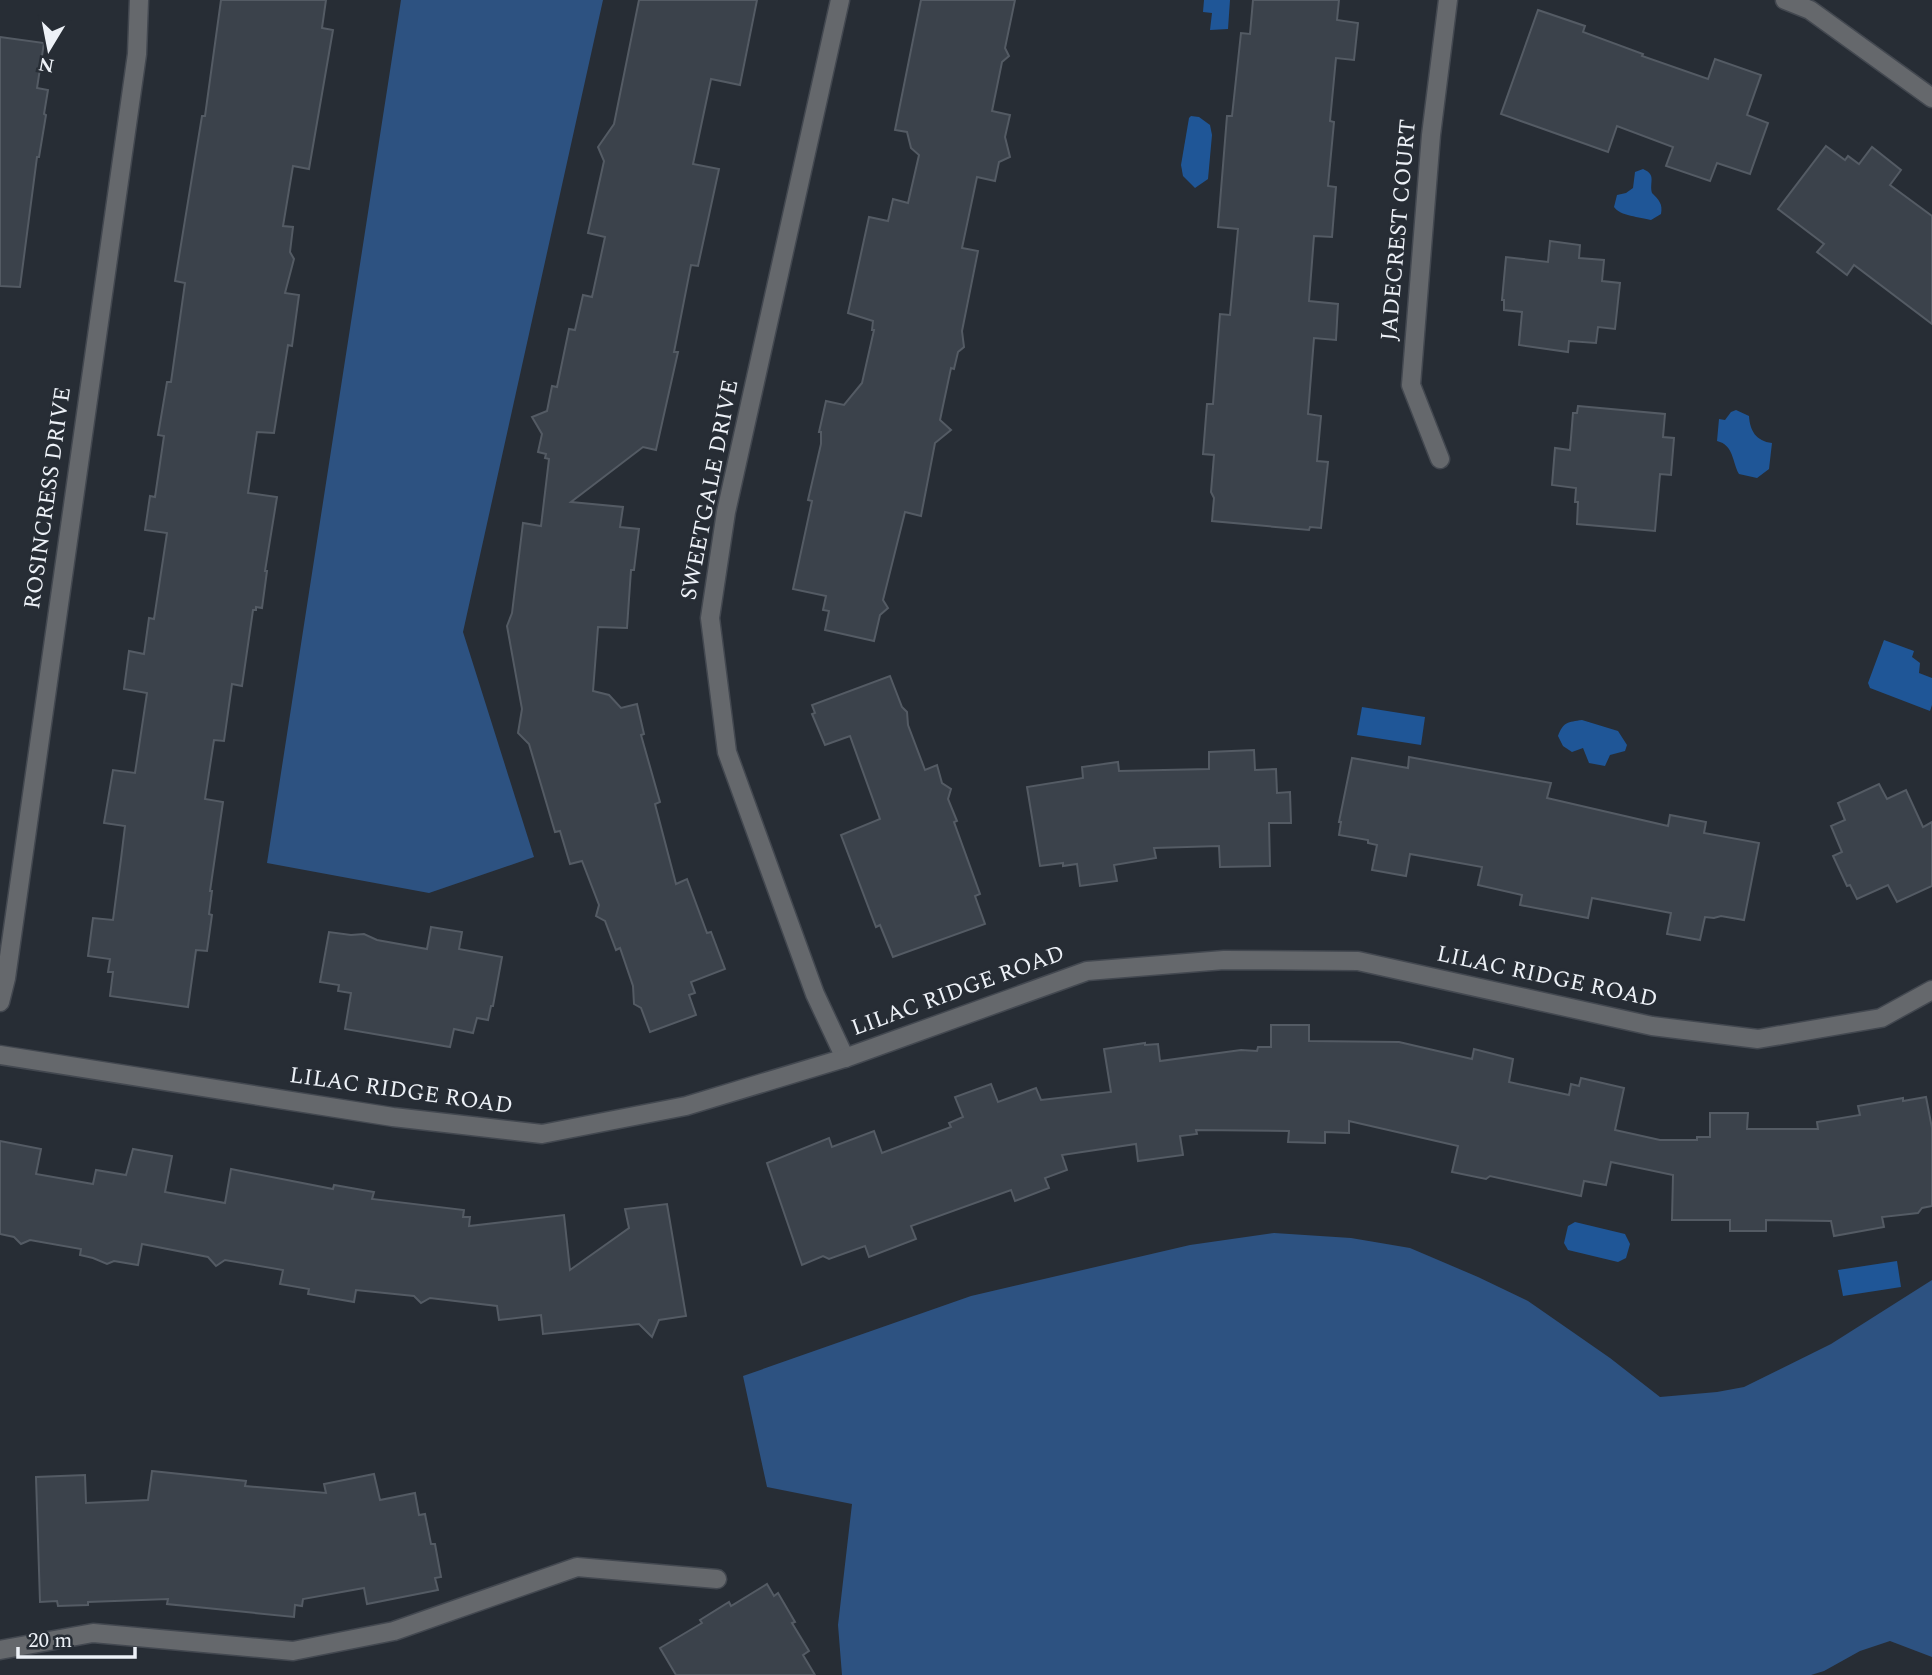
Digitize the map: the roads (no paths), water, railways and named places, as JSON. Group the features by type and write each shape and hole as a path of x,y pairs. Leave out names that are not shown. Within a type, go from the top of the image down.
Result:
{"street":[{"name":"ROSINCRESS DRIVE","path":"0,1002 6,978 137,54 139,0"},
{"name":"SWEETGALE DRIVE","path":"840,0 726,512 710,618 727,752 815,994 845,1058"},
{"name":"JADECREST COURT","path":"1440,459 1411,385 1431,135 1448,0"},
{"path":"1785,0 1810,10 1932,98"},
{"name":"LILAC RIDGE ROAD","path":"0,1055 393,1117 542,1135 686,1106 845,1058 1087,971 1224,960 1358,961 1652,1026 1758,1039 1881,1018 1932,990"},
{"path":"0,1650 93,1633 293,1651 394,1631 577,1567 717,1580"}]}
